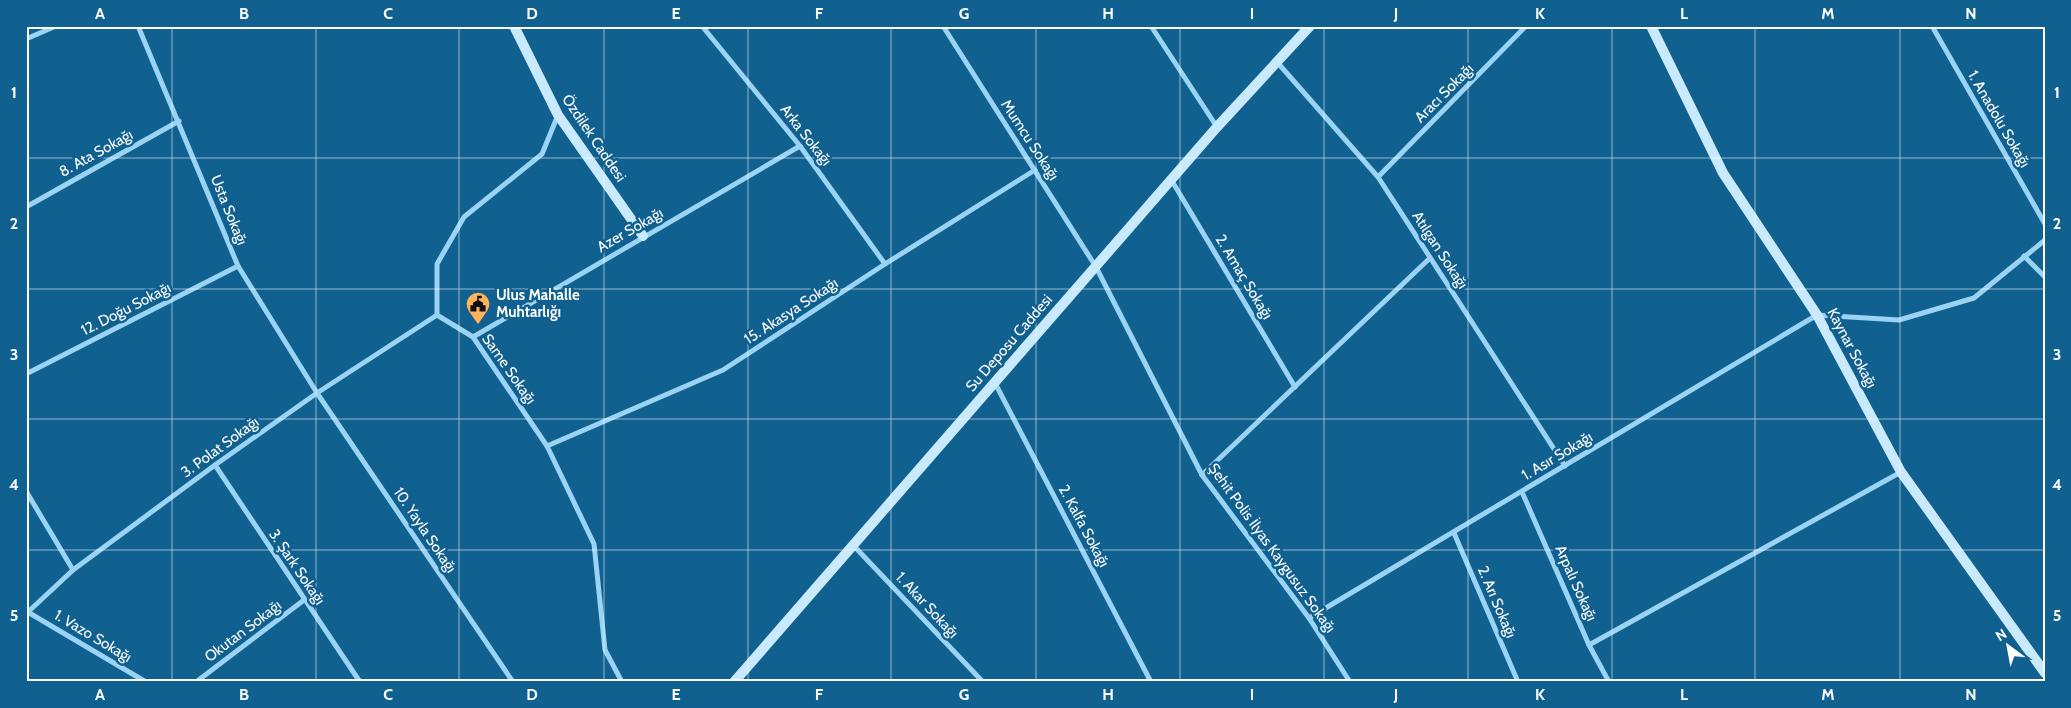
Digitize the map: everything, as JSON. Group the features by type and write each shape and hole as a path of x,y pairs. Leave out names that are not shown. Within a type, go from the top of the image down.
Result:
{"main road":[{"name":"Özdilek Caddesi","path":"514,26 558,115 643,236"},
{"name":"Su Deposu Caddesi","path":"734,682 994,382 1172,181 1217,126 1310,26"},
{"name":"Kaynar Sokağı","path":"1651,26 1723,172 1817,315 1901,472 2044,671"}],"street":[{"path":"26,39 56,26"},
{"name":"Usta Sokağı","path":"138,26 238,266 317,393"},
{"name":"Arka Sokağı","path":"702,26 800,146 885,264"},
{"name":"Mumcu Sokağı","path":"943,26 1096,267"},
{"path":"1151,26 1217,126"},
{"name":"Aracı Sokağı","path":"1378,176 1526,26"},
{"name":"1. Anadolu Sokağı","path":"1932,26 2045,224"},
{"name":"Atılgan Sokağı","path":"1276,62 1378,176 1564,466"},
{"path":"436,314 437,264 464,217 542,154 558,115"},
{"name":"8. Ata Sokağı","path":"26,207 179,122"},
{"name":"Azer Sokağı","path":"473,337 800,146"},
{"name":"15. Akasya Sokağı","path":"547,446 722,370 885,264 1035,170"},
{"name":"2. Amaç Sokağı","path":"1172,181 1294,387"},
{"path":"1817,315 1899,320 1974,298 2045,240"},
{"path":"2024,256 2045,277"},
{"path":"1202,475 1430,258"},
{"name":"12. Doğu Sokağı","path":"26,374 238,266"},
{"name":"Şehit Polis İlyas Kaygusuz Sokağı","path":"1096,267 1202,475 1309,618 1350,682"},
{"name":"Same Sokağı","path":"436,314 473,337 547,446 594,544 605,650 622,682"},
{"name":"3. Polat Sokağı","path":"27,611 73,570 215,465 317,393 436,314"},
{"name":"1. Asır Sokağı","path":"1309,618 1817,315"},
{"name":"2. Kalfa Sokağı","path":"994,382 1151,682"},
{"name":"10. Yayla Sokağı","path":"317,393 513,682"},
{"name":"3. Şark Sokağı","path":"215,465 360,682"},
{"path":"1589,645 1901,472"},
{"path":"26,490 73,570"},
{"name":"Arpalı Sokağı","path":"1522,492 1589,645 1609,682"},
{"name":"2. Arı Sokağı","path":"1454,533 1518,682"},
{"name":"1. Akar Sokağı","path":"853,545 983,682"},
{"name":"Okutan Sokağı","path":"196,682 304,600"},
{"name":"1. Vazo Sokağı","path":"27,611 146,682"}],"place":[{"name":"Ulus Mahalle Muhtarlığı","path":"478,325"}]}
